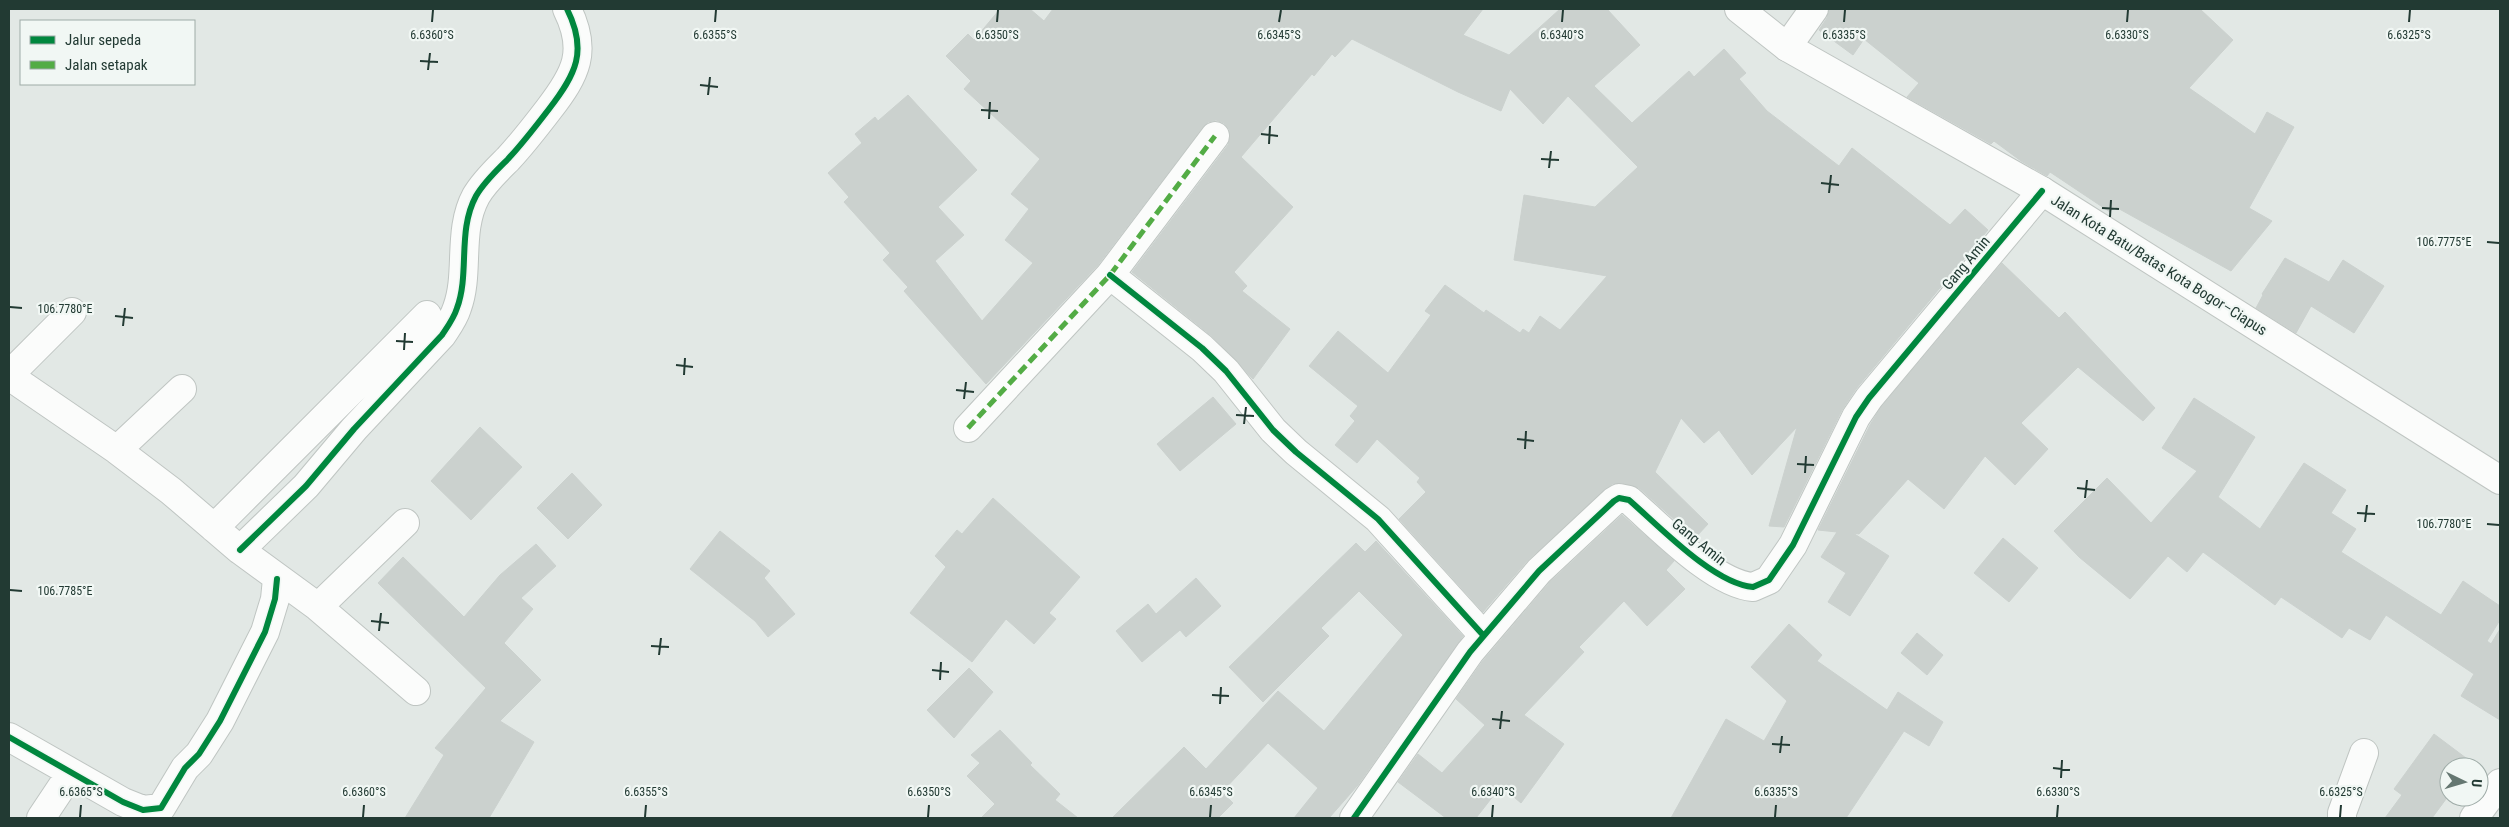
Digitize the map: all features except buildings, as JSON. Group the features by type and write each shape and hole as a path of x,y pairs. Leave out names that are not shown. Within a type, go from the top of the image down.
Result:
{"street":[{"path":"240,550 306,486 354,429 442,335 453,318 461,291 469,211 476,196 527,139 569,84 574,72 578,60 578,44 575,28 567,9"},
{"name":"Jalan Kota Batu/Batas Kota Bogor–Ciapus","path":"1739,9 1787,47 2042,191 2500,480"},
{"path":"1787,47 1814,9"},
{"path":"968,428 1110,275 1215,136"},
{"name":"Gang Amin","path":"1354,818 1484,635 1539,571 1619,498 1629,500 1710,569 1727,580 1752,587 1769,580 1794,545 1856,417 2042,191"},
{"path":"1110,275 1208,354 1226,371 1273,430 1303,458 1378,519 1484,635"},
{"path":"72,312 9,375 118,450 171,491 240,550 318,608 416,691"},
{"path":"214,528 427,315"},
{"path":"118,450 182,389"},
{"path":"318,608 405,523"},
{"path":"9,737 71,773 142,810 159,813 185,768 199,754 220,722 265,632 275,599 277,579"},
{"path":"2342,818 2342,813 2364,753"},
{"path":"41,818 71,773"},
{"path":"2474,818 2500,784"}],"marked path":[{"path":"968,428 1110,275 1215,136"}],"cycle path":[{"path":"240,550 306,486 354,429 442,335 451,322 461,295 467,223 470,209 476,196 534,128 566,85 572,73 578,50 577,37 567,9"},
{"path":"1354,818 1470,652 1539,571 1619,498 1629,500 1671,538 1721,576 1753,587 1769,580 1793,545 1856,417 1869,398 2042,191"},
{"path":"1110,275 1202,348 1226,371 1273,430 1296,452 1378,519 1483,635"},
{"path":"9,737 123,802 143,810 161,808 185,768 199,754 220,721 265,632 275,599 277,579"}]}
